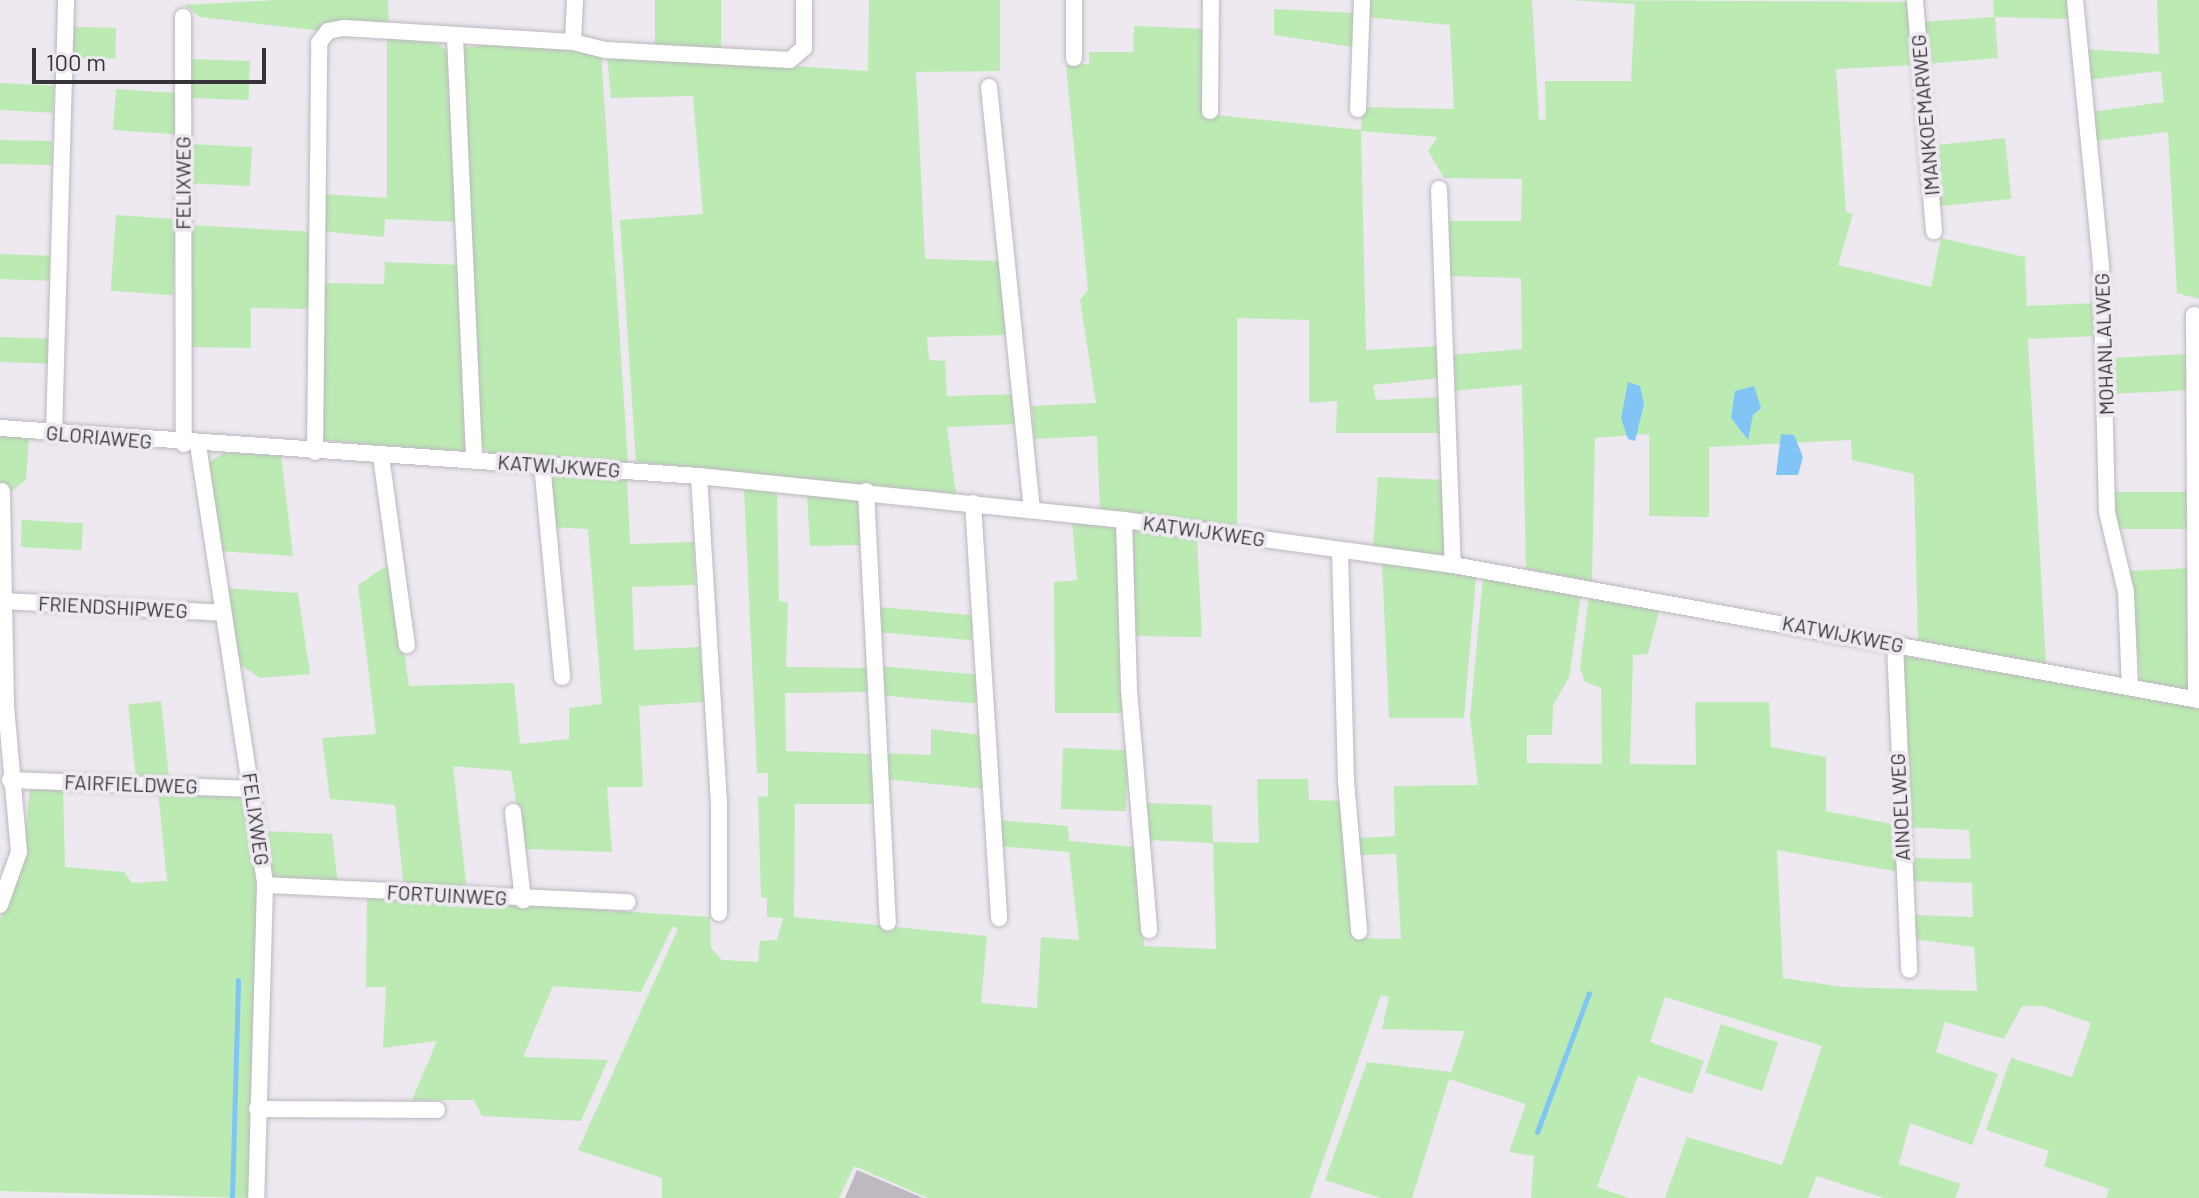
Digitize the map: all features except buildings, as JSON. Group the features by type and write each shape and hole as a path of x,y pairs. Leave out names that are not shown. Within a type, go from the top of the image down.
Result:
{"street":[{"path":"573,42 575,0"},
{"path":"315,452 319,43 328,31 344,28 573,42 606,50 790,60 804,48 804,0"},
{"path":"1074,0 1074,58"},
{"path":"1210,111 1211,0"},
{"path":"1358,109 1362,0"},
{"name":"IMANKOEMARWEG","path":"1915,0 1934,231"},
{"name":"MOHANLALWEG","path":"2075,0 2101,266 2107,512 2126,592 2130,687"},
{"path":"54,434 66,1"},
{"name":"FELIXWEG","path":"183,17 191,444 223,613 265,885 256,1198"},
{"path":"455,37 474,461"},
{"path":"989,87 1032,509"},
{"path":"1439,189 1453,565"},
{"path":"2194,315 2197,699"},
{"name":"GLORIAWEG","path":"0,428 191,444"},
{"name":"KATWIJKWEG","path":"191,444 699,476 1124,520 1453,565 2197,699"},
{"path":"381,456 407,645"},
{"path":"542,464 562,677"},
{"path":"699,476 719,801 719,913"},
{"path":"0,905 19,852 10,780 2,491"},
{"path":"866,491 888,922"},
{"path":"973,503 999,918"},
{"path":"1124,520 1129,690 1149,930"},
{"path":"1340,550 1347,795 1359,931"},
{"name":"FRIENDSHIPWEG","path":"3,601 223,613"},
{"name":"AINOELWEG","path":"1895,644 1909,970"},
{"name":"FAIRFIELDWEG","path":"10,780 252,789"},
{"path":"513,812 523,900"},
{"name":"FORTUINWEG","path":"265,885 523,900 628,902"},
{"path":"257,1109 437,1110"}],"green space":[{"path":"275,0 388,0 389,28 322,31 200,17 185,5"},
{"path":"655,0 721,0 721,48 655,48"},
{"path":"869,0 1000,0 1000,71 916,72 925,259 1001,261 1007,335 927,337 929,360 945,361 947,396 1019,394 1020,424 947,427 956,494 636,462 620,220 703,214 693,96 611,98 607,54 868,71"},
{"path":"1368,0 1532,0 1539,120 1546,119 1545,81 1631,81 1635,4 1567,0 1910,2 1916,65 1836,69 1846,212 1853,214 1838,265 1931,287 1941,238 2025,257 2027,306 2096,303 2098,336 2028,339 2046,665 1918,641 1914,474 1852,460 1851,440 1709,447 1709,517 1649,516 1649,434 1595,438 1592,581 1526,569 1522,385 1452,391 1451,355 1522,349 1521,278 1448,276 1447,221 1521,221 1522,179 1444,178 1428,151 1437,137 1361,131 1366,350 1440,346 1440,378 1373,385 1376,400 1444,397 1445,433 1336,433 1337,401 1309,403 1309,320 1237,318 1237,527 1100,511 1097,436 1034,439 1032,406 1096,403 1080,300 1088,290 1066,65 1089,64 1089,52 1133,52 1134,26 1208,29 1206,114 1361,130 1362,107 1454,109 1450,25 1367,17"},
{"path":"1993,0 2069,0 2070,19 1995,17 1998,58 1925,64 1922,22 1994,17"},
{"path":"2157,0 2199,0 2199,299 2177,293 2168,132 2096,141 2092,112 2164,102 2161,71 2087,80 2084,49 2159,54"},
{"path":"1274,9 1355,13 1353,47 1274,35"},
{"path":"71,27 116,28 115,59 70,58"},
{"path":"387,37 438,43 449,53 461,222 385,219 384,237 320,231 322,194 387,198"},
{"path":"498,43 601,52 628,463 493,455 480,445 463,48"},
{"path":"191,59 250,61 249,100 190,98"},
{"path":"0,83 54,86 53,113 0,110"},
{"path":"116,89 178,93 175,134 113,130"},
{"path":"2005,138 2011,199 1940,206 1933,146"},
{"path":"0,140 52,141 52,165 0,164"},
{"path":"190,144 252,147 250,186 188,183"},
{"path":"116,215 178,219 173,295 111,291"},
{"path":"189,225 314,232 313,309 251,308 251,348 188,347"},
{"path":"0,254 50,256 49,281 0,279"},
{"path":"385,262 462,265 466,453 322,440 322,283 384,284"},
{"path":"0,337 53,339 52,364 0,362"},
{"path":"2187,354 2189,390 2112,394 2110,358"},
{"path":"0,434 29,436 26,480 0,500"},
{"path":"225,452 281,455 293,556 220,551 208,463"},
{"path":"545,473 627,479 630,544 694,542 695,585 632,587 634,650 700,647 704,702 639,706 643,787 607,787 612,852 524,849 511,771 453,766 467,891 404,887 395,805 330,799 322,738 376,734 358,585 391,563 409,686 514,683 520,744 569,739 569,708 602,704 588,529 552,527"},
{"path":"1378,477 1445,480 1447,557 1373,548"},
{"path":"744,489 777,493 779,601 788,603 786,667 870,668 870,692 785,693 786,751 875,754 878,804 795,804 794,917 987,936 981,1003 1037,1008 1041,937 1079,940 1069,852 998,846 997,820 1068,826 1069,841 1136,847 1144,946 1216,949 1213,843 1147,840 1144,803 1212,805 1213,842 1259,843 1257,779 1308,779 1309,800 1348,801 1356,938 1401,939 1396,854 1359,855 1358,838 1395,836 1394,786 1478,785 1470,718 1483,578 1581,595 1569,678 1553,705 1552,735 1527,735 1527,763 1602,764 1601,688 1585,682 1580,668 1589,596 1660,608 1648,654 1633,655 1630,764 1696,765 1695,702 1769,702 1771,747 1826,757 1826,811 1897,825 1899,872 1777,850 1783,978 1843,987 1977,991 1974,947 1913,939 1912,915 1973,917 1972,883 1908,881 1907,858 1971,859 1969,830 1904,827 1902,656 2199,705 2199,1198 2106,1198 2109,1189 2044,1166 2049,1151 1986,1130 2011,1058 2072,1077 2091,1023 2043,1006 2022,1006 2004,1039 1945,1022 1936,1052 1998,1074 1972,1145 1910,1123 1899,1164 1961,1184 1955,1198 1884,1198 1817,1176 1808,1198 1665,1198 1687,1137 1782,1165 1822,1046 1665,997 1650,1042 1704,1061 1692,1094 1638,1076 1597,1187 1629,1198 1531,1198 1534,1156 1509,1152 1526,1104 1449,1079 1412,1198 1381,1198 1325,1180 1367,1062 1451,1072 1465,1031 1382,1029 1389,997 1381,995 1310,1198 928,1198 854,1166 839,1198 662,1198 662,1178 578,1150 678,929 673,926 641,992 553,986 523,1057 608,1060 581,1121 482,1116 474,1100 412,1100 437,1041 383,1048 386,987 366,987 367,895 710,917 711,948 722,960 758,962 760,941 777,940 783,918 767,917 767,898 761,897 758,797 768,796 768,773 757,773"},
{"path":"2113,492 2190,492 2190,529 2113,529"},
{"path":"807,494 860,499 864,545 810,546"},
{"path":"22,520 83,523 82,550 21,547"},
{"path":"1072,521 1116,528 1125,713 1055,713 1054,582 1077,580"},
{"path":"1136,528 1197,538 1202,637 1131,636 1128,530"},
{"path":"1382,563 1476,576 1464,718 1389,718"},
{"path":"2191,568 2190,692 2141,682 2128,571"},
{"path":"224,588 298,593 310,674 260,678 236,662"},
{"path":"878,607 974,615 971,640 876,632"},
{"path":"880,666 979,675 976,704 877,695"},
{"path":"161,701 169,780 136,783 128,704"},
{"path":"931,729 981,735 984,789 885,779 884,753 931,755"},
{"path":"1063,748 1128,750 1126,811 1061,809"},
{"path":"30,788 63,788 65,867 124,872 132,883 167,881 158,791 245,797 259,877 251,1198 0,1191 0,919 22,863"},
{"path":"265,831 332,834 338,884 274,879"},
{"path":"1721,1024 1778,1043 1762,1091 1705,1073"}],"water":[{"path":"1628,382 1640,386 1644,404 1635,441 1628,439 1621,418"},
{"path":"1754,386 1761,408 1753,415 1748,440 1731,418 1735,391"},
{"path":"1781,434 1794,435 1803,457 1798,475 1776,475"}],"waterway":[{"path":"232,1198 238,980"},
{"path":"1537,1132 1589,993"}]}
